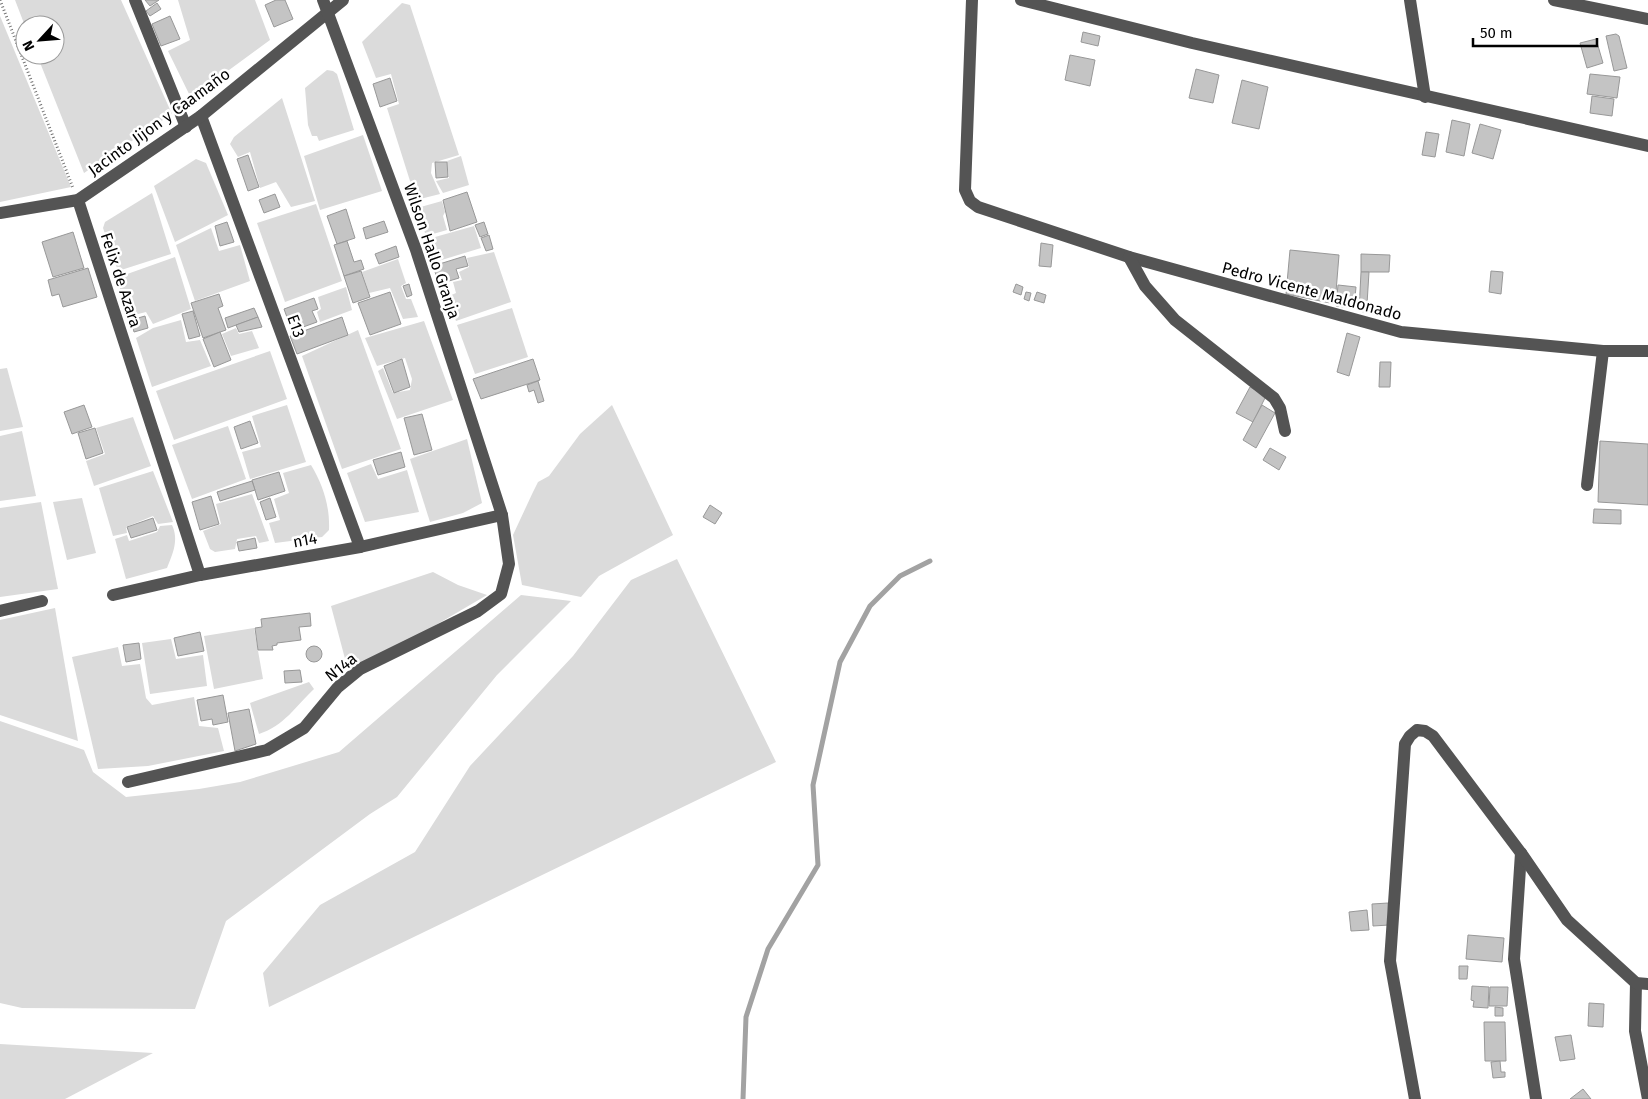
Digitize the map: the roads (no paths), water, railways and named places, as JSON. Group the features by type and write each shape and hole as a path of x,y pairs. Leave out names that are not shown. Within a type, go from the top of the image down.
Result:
{"street":[{"path":"135,0 186,127"},
{"name":"Wilson Hallo Granja","path":"323,0 416,250 502,515"},
{"name":"Jacinto Jijon y Caamaño","path":"0,213 78,200 201,116 343,0"},
{"name":"Pedro Vicente Maldonado","path":"972,0 965,190 970,201 978,208 1129,257 1401,332 1603,351 1648,350"},
{"path":"1021,0 1192,43 1648,146"},
{"path":"1410,0 1425,97"},
{"path":"1554,0 1648,19"},
{"name":"E13","path":"201,116 360,547"},
{"name":"Felix de Azara","path":"78,200 200,575"},
{"path":"1129,257 1145,286 1175,320 1274,398 1280,408 1285,431"},
{"path":"1587,486 1603,351"},
{"name":"n14","path":"113,595 200,575 360,547 502,515"},
{"name":"N14a","path":"128,782 267,750 304,728 338,687 360,670 478,611 501,594 509,564 502,515"},
{"path":"0,611 42,601"},
{"path":"1415,1099 1390,961 1405,744 1417,730 1425,731 1433,736 1521,853 1567,920 1642,983 1635,1031 1648,1099"},
{"path":"1521,853 1514,959 1536,1099"}],"waterway":[{"path":"743,1099 746,1017 768,949 818,865 813,785 840,662 870,606 900,576 930,561"}]}
